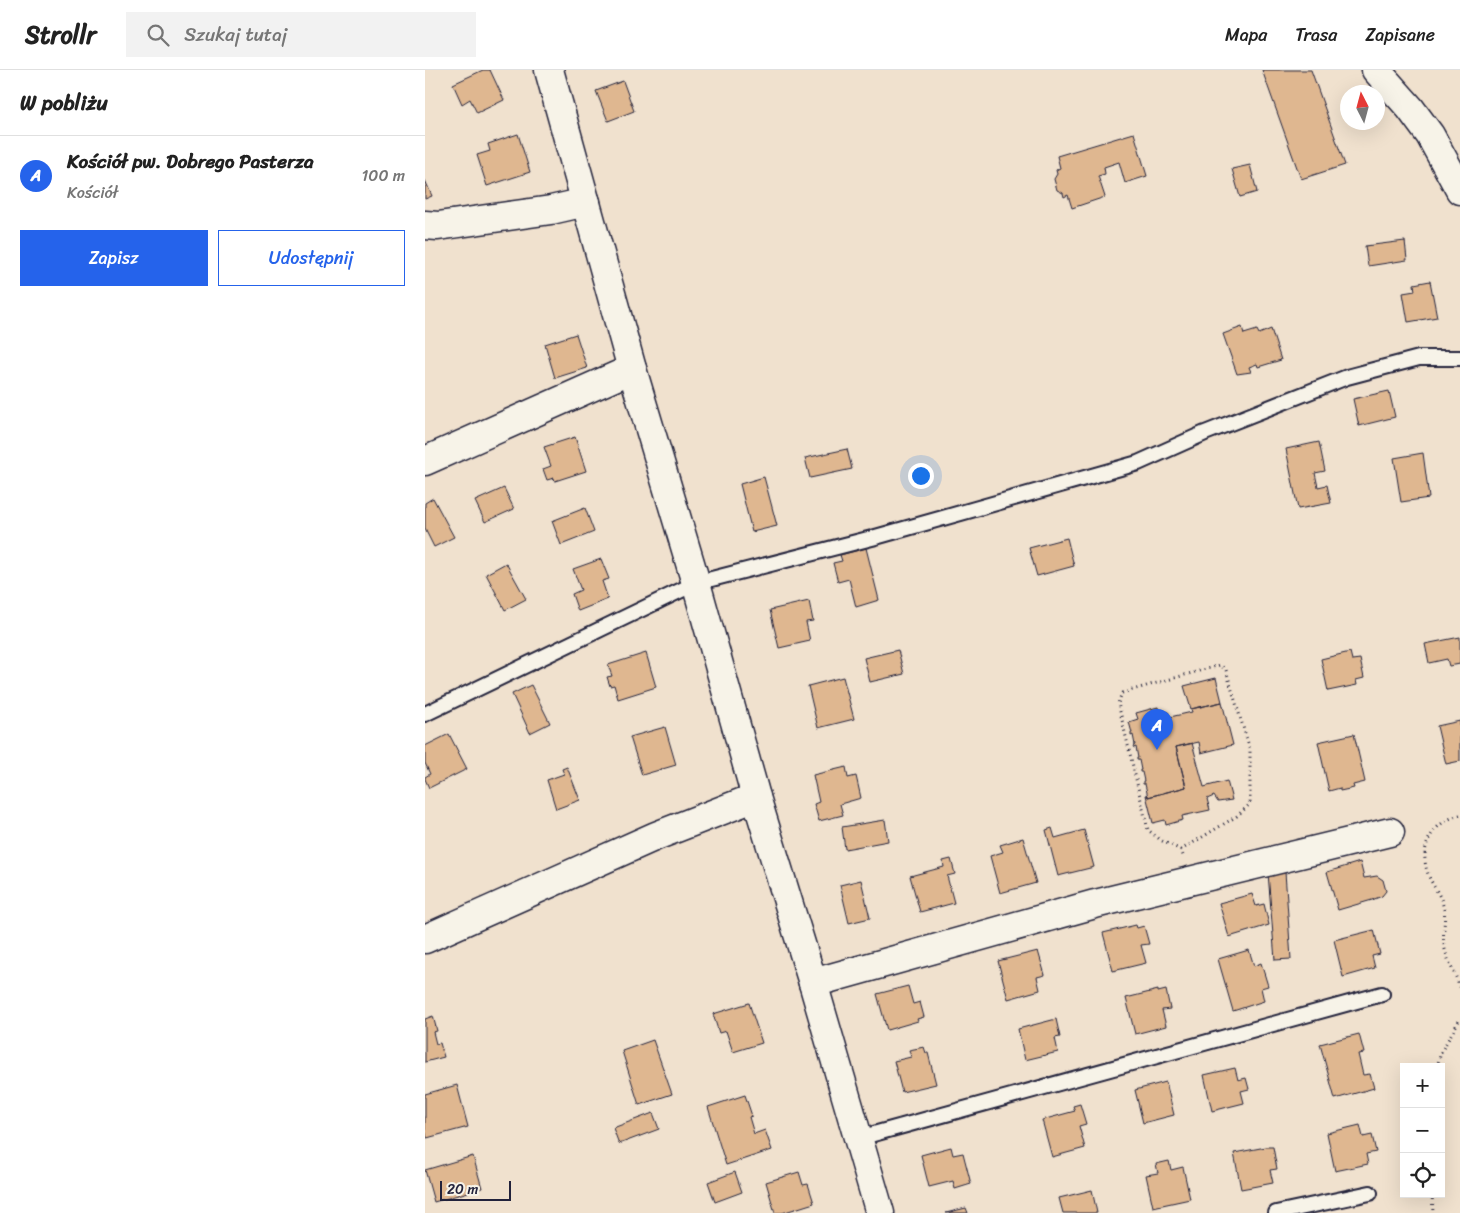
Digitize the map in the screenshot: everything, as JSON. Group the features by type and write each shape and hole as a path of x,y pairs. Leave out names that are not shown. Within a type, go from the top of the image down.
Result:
{"street":[{"path":"549,70 632,370 756,797 880,1213"},
{"path":"1376,70 1410,108 1430,135 1460,190"},
{"path":"425,225 438,226 551,210 586,202"},
{"path":"425,461 632,370"},
{"path":"425,939 656,836 756,797"},
{"path":"813,983 1095,904 1389,832"}],"lane":[{"path":"425,714 695,583 872,538 1138,463 1205,433 1347,377 1419,358 1460,358"},
{"path":"859,1138 1382,994"},
{"path":"1276,1213 1370,1193"}],"path":[{"path":"1181,850 1237,816 1251,804 1250,750 1226,670 1220,665 1122,693 1118,703 1148,830 1162,841 1181,850 1191,880"},
{"path":"1460,815 1449,818 1434,829 1429,836 1425,855 1427,872 1444,906 1444,944 1460,987"},
{"path":"1438,1063 1441,1052 1460,1019"},
{"path":"1432,1198 1433,1213"}],"building":[{"path":"483,70 490,70 504,100 477,113 470,99 462,104 453,84"},
{"path":"1262,70 1311,70 1345,165 1301,179"},
{"path":"623,81 634,111 608,121 596,91"},
{"path":"1134,133 1147,176 1125,183 1119,162 1104,167 1105,174 1098,176 1105,197 1072,208 1068,195 1064,197 1063,193 1057,190 1054,179 1057,174 1056,170 1060,168 1057,156"},
{"path":"518,134 530,172 487,186 477,155 490,151 488,144"},
{"path":"1250,165 1257,192 1240,197 1232,169"},
{"path":"425,180 432,196 425,199"},
{"path":"1405,241 1407,260 1368,266 1365,246"},
{"path":"1430,281 1437,317 1408,322 1403,293 1415,291 1414,284"},
{"path":"1242,327 1244,334 1257,330 1259,334 1271,329 1281,360 1258,367 1257,364 1249,367 1251,372 1237,374 1223,334"},
{"path":"576,334 587,368 555,378 545,344"},
{"path":"1389,391 1395,417 1359,426 1353,399"},
{"path":"575,437 586,471 555,481 554,478 547,480 543,469 551,466 544,447"},
{"path":"1319,442 1325,471 1315,473 1318,487 1327,485 1331,503 1298,509 1286,449"},
{"path":"847,449 852,469 810,478 805,458"},
{"path":"1423,453 1429,498 1401,502 1394,458"},
{"path":"764,477 777,526 752,532 740,484"},
{"path":"504,488 514,509 485,522 475,501"},
{"path":"433,498 454,537 434,547 425,529 425,503"},
{"path":"585,508 594,532 561,545 552,521"},
{"path":"1067,538 1074,566 1037,576 1029,548"},
{"path":"866,548 879,600 856,607 849,579 838,582 833,563 842,561 840,555"},
{"path":"601,559 609,579 602,581 608,599 578,611 572,594 581,590 573,569"},
{"path":"506,563 526,599 505,610 486,574"},
{"path":"809,601 813,621 806,622 810,641 779,648 770,610"},
{"path":"1460,637 1460,664 1449,666 1447,659 1429,663 1425,644"},
{"path":"898,650 904,674 870,682 864,658"},
{"path":"1350,652 1352,660 1360,659 1364,678 1356,680 1357,685 1328,691 1321,659"},
{"path":"646,653 656,687 618,699 614,685 610,686 607,677 612,676 608,665"},
{"path":"843,677 854,719 818,728 808,686"},
{"path":"1216,678 1222,702 1191,709 1184,686"},
{"path":"531,685 550,723 530,733 512,694"},
{"path":"1222,702 1233,745 1201,753 1199,742 1176,747 1186,787 1148,797 1145,784 1143,784 1142,772 1140,772 1139,760 1137,760 1136,747 1134,748 1133,746 1135,745 1133,735 1131,736 1129,722 1138,719 1136,713 1158,707 1159,713 1168,712 1170,717 1192,712 1191,709"},
{"path":"1460,721 1460,761 1446,764 1437,726"},
{"path":"665,727 676,765 642,775 630,737"},
{"path":"449,734 467,769 429,788 425,779 430,774 425,763 425,746"},
{"path":"1354,734 1365,782 1353,785 1354,788 1340,791 1340,788 1329,791 1318,742"},
{"path":"1192,743 1204,787 1227,781 1232,800 1218,802 1214,796 1207,799 1210,810 1182,816 1183,820 1166,825 1165,820 1153,823 1146,795 1148,797 1186,787 1176,747"},
{"path":"567,767 580,800 556,809 547,780 564,774 562,769"},
{"path":"846,767 848,778 856,776 861,798 840,804 843,815 819,821 814,804 819,802 813,775"},
{"path":"885,820 888,841 845,849 842,827"},
{"path":"1052,828 1055,838 1084,830 1094,867 1058,876 1046,830"},
{"path":"1023,838 1036,883 1000,893 990,856 1003,852 1000,845"},
{"path":"951,859 955,874 947,876 954,903 920,912 910,876 944,867 943,861"},
{"path":"1360,862 1364,878 1377,876 1383,880 1386,891 1382,896 1372,900 1338,910 1327,872"},
{"path":"1285,872 1291,959 1275,960 1268,873"},
{"path":"861,880 870,918 849,923 840,885"},
{"path":"1252,894 1256,906 1264,904 1269,925 1229,937 1219,903"},
{"path":"1136,925 1137,928 1144,926 1149,944 1141,945 1146,963 1113,971 1103,933"},
{"path":"1374,930 1380,954 1372,956 1375,968 1343,977 1334,940"},
{"path":"1249,950 1254,966 1261,963 1268,986 1261,988 1264,1001 1233,1011 1218,959"},
{"path":"1038,951 1045,975 1037,977 1040,990 1008,999 998,961"},
{"path":"908,986 913,1004 920,1002 924,1017 917,1019 918,1021 887,1030 877,994"},
{"path":"1158,990 1158,992 1166,990 1170,1009 1162,1010 1166,1026 1135,1034 1126,998"},
{"path":"749,1003 762,1043 733,1052 726,1031 719,1033 713,1014"},
{"path":"433,1016 437,1031 433,1032 436,1044 440,1043 444,1057 425,1062 425,1019"},
{"path":"1056,1019 1060,1037 1055,1038 1058,1052 1025,1060 1018,1029"},
{"path":"1359,1034 1364,1053 1358,1054 1363,1075 1370,1074 1374,1088 1335,1099 1320,1044"},
{"path":"653,1040 672,1094 639,1105 622,1051"},
{"path":"924,1047 926,1053 928,1053 936,1084 902,1092 894,1061 911,1057 909,1050"},
{"path":"1235,1068 1238,1080 1246,1078 1249,1089 1241,1091 1244,1103 1212,1111 1204,1075"},
{"path":"1166,1082 1174,1115 1143,1123 1135,1090"},
{"path":"457,1085 468,1127 427,1138 425,1130 425,1094"},
{"path":"745,1095 752,1116 749,1117 754,1134 765,1130 772,1150 726,1165 708,1107"},
{"path":"1080,1104 1086,1124 1079,1126 1085,1148 1052,1157 1042,1120 1075,1111 1073,1106"},
{"path":"653,1113 659,1129 619,1144 613,1128"},
{"path":"1360,1125 1363,1137 1372,1135 1376,1152 1366,1154 1368,1164 1335,1171 1327,1133"},
{"path":"951,1147 953,1155 963,1153 971,1184 955,1189 953,1181 929,1187 921,1155"},
{"path":"1273,1147 1277,1169 1270,1170 1273,1183 1241,1189 1234,1153"},
{"path":"473,1156 482,1188 434,1202 425,1170"},
{"path":"1169,1161 1171,1170 1183,1167 1190,1199 1153,1207 1146,1175 1158,1173 1156,1164"},
{"path":"735,1172 742,1192 715,1202 708,1182"},
{"path":"799,1172 803,1185 808,1184 814,1203 782,1213 775,1213 766,1182"},
{"path":"1092,1190 1097,1213 1063,1213 1059,1198"},
{"path":"966,1208 968,1213 946,1213"}],"place":[{"name":"Kościół pw. Dobrego Pasterza","path":"1157,750"}]}
